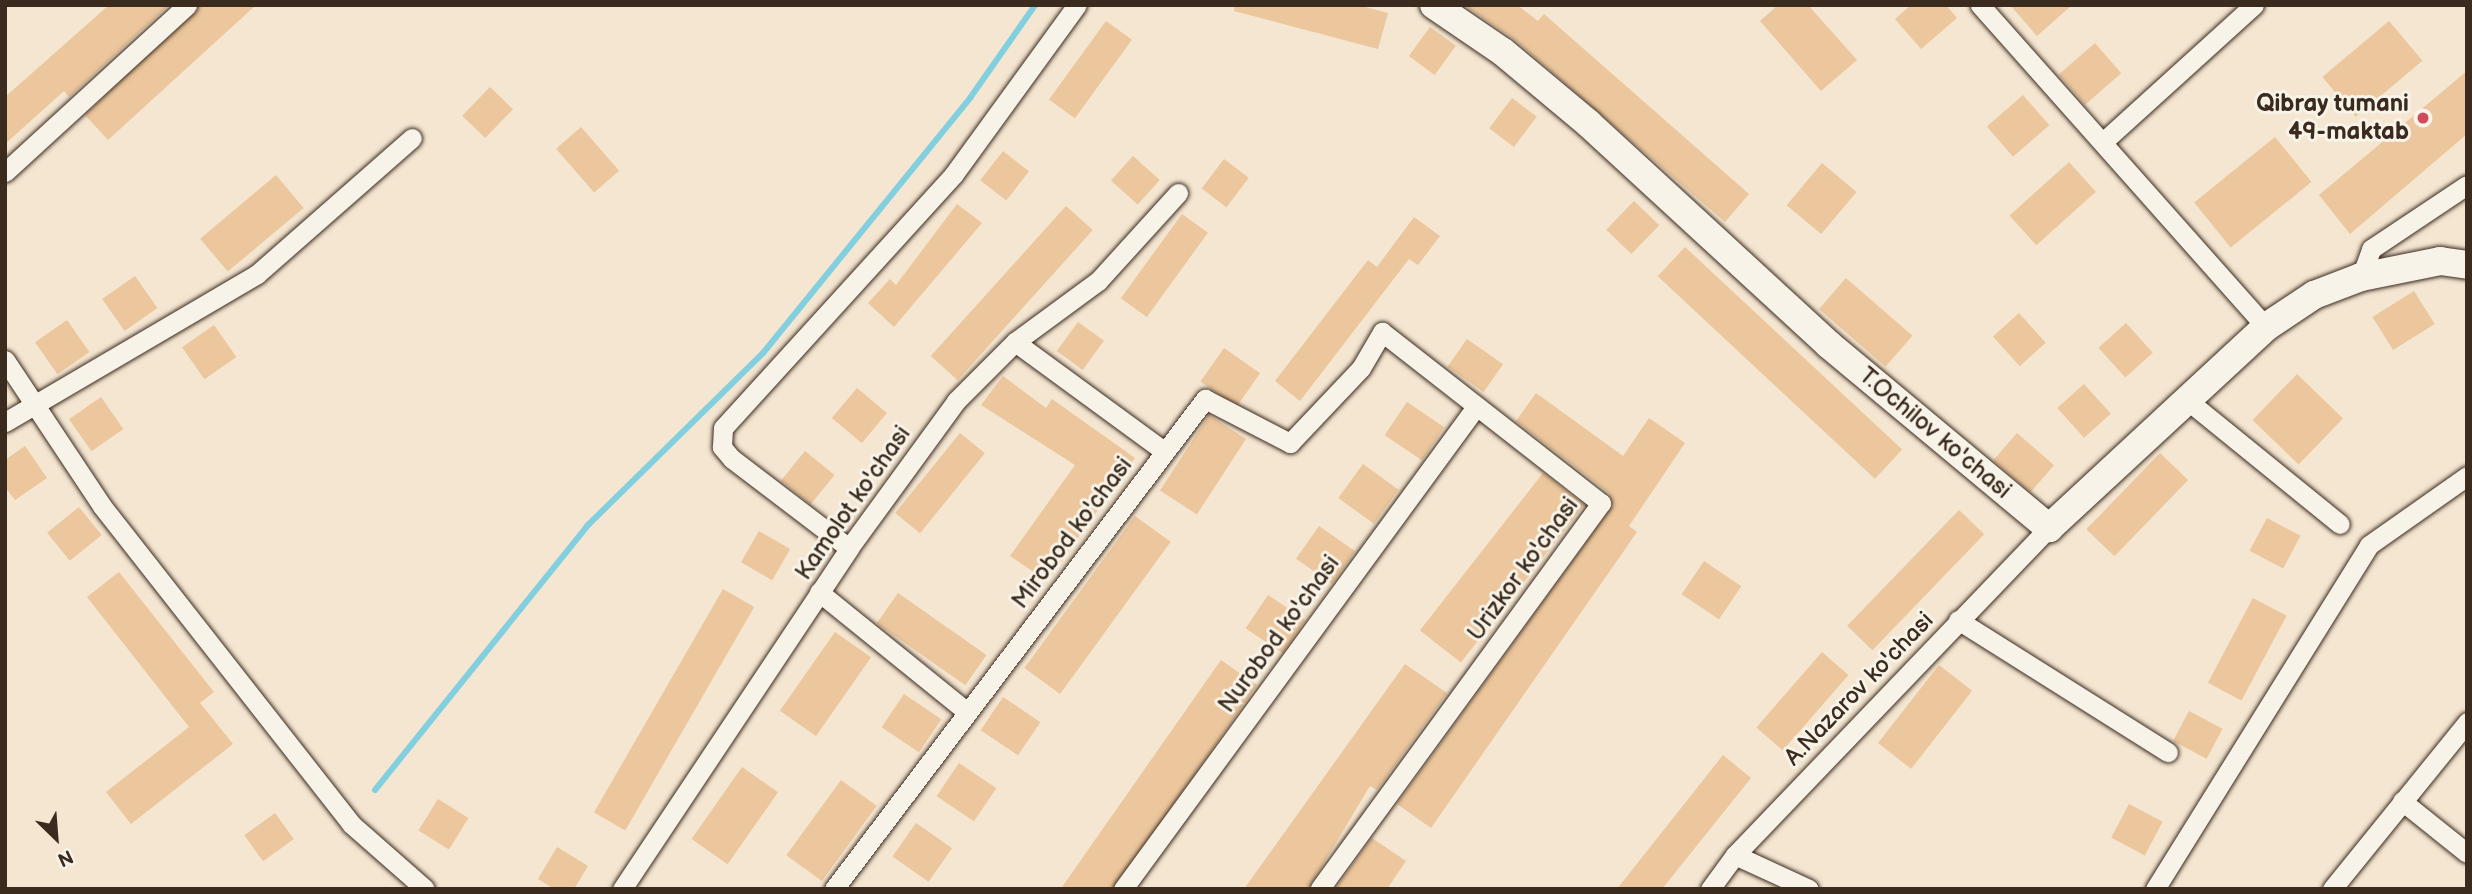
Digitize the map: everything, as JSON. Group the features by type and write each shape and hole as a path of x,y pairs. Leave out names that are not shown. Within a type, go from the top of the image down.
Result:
{"main road":[{"name":"T.Ochilov ko'chasi","path":"1434,5 1580,116 1828,344 2049,528"},
{"path":"2049,528 2266,327 2314,295 2361,277 2440,261 2467,265"}],"street":[{"path":"5,172 187,5"},
{"path":"849,548 732,459 722,447 723,428 954,174 1077,5"},
{"path":"1980,5 2105,140 2266,327"},
{"path":"2105,140 2254,5"},
{"path":"5,422 257,274 412,138"},
{"path":"2361,277 2371,249 2467,185"},
{"name":"Kamolot ko'chasi","path":"622,889 849,548 956,401 1015,342 1098,281 1178,193"},
{"name":"Urizkor ko'chasi","path":"1320,889 1601,503 1475,408 1382,332"},
{"name":"Mirobod ko'chasi","path":"834,889 1205,399 1290,443 1361,368 1382,332"},
{"path":"1015,342 1164,451"},
{"path":"5,360 36,402 103,506 351,824 425,889"},
{"path":"2186,400 2340,524"},
{"name":"Nurobod ko'chasi","path":"1123,889 1475,408"},
{"path":"2155,889 2369,545 2467,476"},
{"name":"A.Nazarov ko'chasi","path":"1710,889 1735,855 2049,528"},
{"path":"819,593 967,712"},
{"path":"1958,620 2168,751"},
{"path":"2332,889 2467,722"},
{"path":"2402,801 2467,853"},
{"path":"1735,855 1808,889"}],"building":[{"path":"109,5 169,5 69,97 64,91 5,144 5,97"},
{"path":"199,5 256,5 108,140 85,115"},
{"path":"1235,5 1358,5 1388,13 1378,49 1234,11"},
{"path":"1464,5 1517,5 1538,21 1544,14 1749,194 1725,222 1514,39"},
{"path":"1778,5 1808,5 1857,60 1821,91 1760,21"},
{"path":"1911,5 1946,5 1957,18 1921,49 1895,19"},
{"path":"2010,5 2072,5 2037,36"},
{"path":"1106,21 1132,40 1075,118 1049,99"},
{"path":"2389,21 2422,61 2356,117 2322,77"},
{"path":"1430,27 1456,46 1435,75 1409,56"},
{"path":"2095,43 2121,73 2085,105 2059,74"},
{"path":"2467,71 2467,134 2350,234 2319,195"},
{"path":"490,87 513,109 485,138 462,116"},
{"path":"2023,95 2049,125 2013,157 1987,126"},
{"path":"1512,98 1537,117 1514,147 1489,128"},
{"path":"581,127 619,171 594,192 556,149"},
{"path":"2275,137 2312,182 2231,248 2194,202"},
{"path":"1003,151 1029,171 1006,200 980,180"},
{"path":"1133,156 1160,180 1138,205 1111,181"},
{"path":"1224,159 1249,178 1226,207 1202,189"},
{"path":"2069,162 2096,192 2036,245 2010,216"},
{"path":"1822,163 1856,192 1821,234 1787,205"},
{"path":"276,175 304,208 228,272 200,239"},
{"path":"1634,201 1659,225 1631,254 1606,230"},
{"path":"957,204 982,223 894,327 868,303 890,279 896,285"},
{"path":"1066,206 1093,230 958,380 931,356"},
{"path":"1182,214 1208,233 1147,317 1121,298"},
{"path":"1414,217 1440,236 1418,265 1409,259 1300,401 1275,381 1368,260 1377,267"},
{"path":"1685,247 1902,450 1875,479 1658,276"},
{"path":"135,276 157,308 125,331 102,299"},
{"path":"1846,278 1912,336 1886,367 1819,309"},
{"path":"2414,291 2435,324 2393,350 2372,317"},
{"path":"2019,313 2046,343 2020,366 1993,336"},
{"path":"67,320 89,352 57,374 35,342"},
{"path":"1078,322 1104,341 1083,370 1057,351"},
{"path":"2126,323 2153,353 2125,377 2099,348"},
{"path":"214,325 236,357 204,379 182,347"},
{"path":"1467,339 1503,364 1484,392 1447,367"},
{"path":"1224,348 1260,373 1237,407 1200,382"},
{"path":"2297,374 2343,418 2299,464 2253,420"},
{"path":"1003,376 1046,408 1052,399 1135,458 1047,581 1010,556 1075,465 981,405"},
{"path":"2084,384 2111,414 2084,438 2057,408"},
{"path":"857,388 887,413 862,443 832,418"},
{"path":"1536,393 1623,456 1649,418 1685,443 1629,526 1637,532 1431,828 1397,804 1613,505 1609,493 1516,421"},
{"path":"101,397 123,429 91,451 69,419"},
{"path":"1407,402 1444,427 1422,460 1385,435"},
{"path":"1209,415 1246,439 1197,514 1160,490"},
{"path":"960,433 985,453 920,533 895,513"},
{"path":"2017,433 2054,465 2030,492 1993,460"},
{"path":"25,446 47,478 15,500 5,487 5,460"},
{"path":"805,451 835,475 811,504 781,481"},
{"path":"2160,453 2188,480 2114,556 2086,529"},
{"path":"1363,464 1399,490 1374,524 1338,498"},
{"path":"1543,473 1584,505 1461,663 1420,631"},
{"path":"79,507 102,535 70,561 47,533"},
{"path":"1959,510 1984,534 1872,650 1847,626"},
{"path":"1135,516 1171,542 1060,694 1024,668"},
{"path":"2267,518 2301,536 2283,569 2250,551"},
{"path":"1319,526 1355,551 1332,584 1296,559"},
{"path":"759,531 790,549 772,580 741,562"},
{"path":"1704,561 1741,586 1719,619 1682,594"},
{"path":"119,572 214,692 200,703 233,744 131,824 106,792 189,727 87,597"},
{"path":"723,589 754,607 625,830 594,812"},
{"path":"898,593 986,655 965,685 877,623"},
{"path":"1268,595 1305,620 1283,653 1246,628"},
{"path":"2253,598 2287,616 2241,701 2208,683"},
{"path":"835,632 871,657 816,736 780,711"},
{"path":"1822,652 1848,675 1783,750 1756,727"},
{"path":"1221,660 1257,685 1114,889 1061,889"},
{"path":"1405,664 1447,693 1377,790 1370,786 1308,889 1244,889"},
{"path":"1939,665 1972,691 1911,769 1878,743"},
{"path":"904,694 941,719 919,752 882,727"},
{"path":"1003,697 1040,722 1018,755 981,730"},
{"path":"2189,711 2223,729 2207,759 2173,741"},
{"path":"1723,755 1751,778 1662,889 1617,889"},
{"path":"959,763 996,788 974,821 937,796"},
{"path":"742,767 778,792 728,864 692,839"},
{"path":"841,780 877,806 822,881 786,855"},
{"path":"438,799 469,818 449,849 418,830"},
{"path":"2129,804 2163,822 2145,855 2111,838"},
{"path":"275,813 294,839 263,861 244,835"},
{"path":"916,823 952,848 929,882 892,857"},
{"path":"1372,838 1406,861 1387,889 1335,889"},
{"path":"557,847 588,866 574,889 554,889 538,879"}],"waterway":[{"path":"375,790 587,526 763,353 970,98 1035,5"}],"place":[{"name":"Qibray tumani 49-maktab","path":"2423,118"}]}
